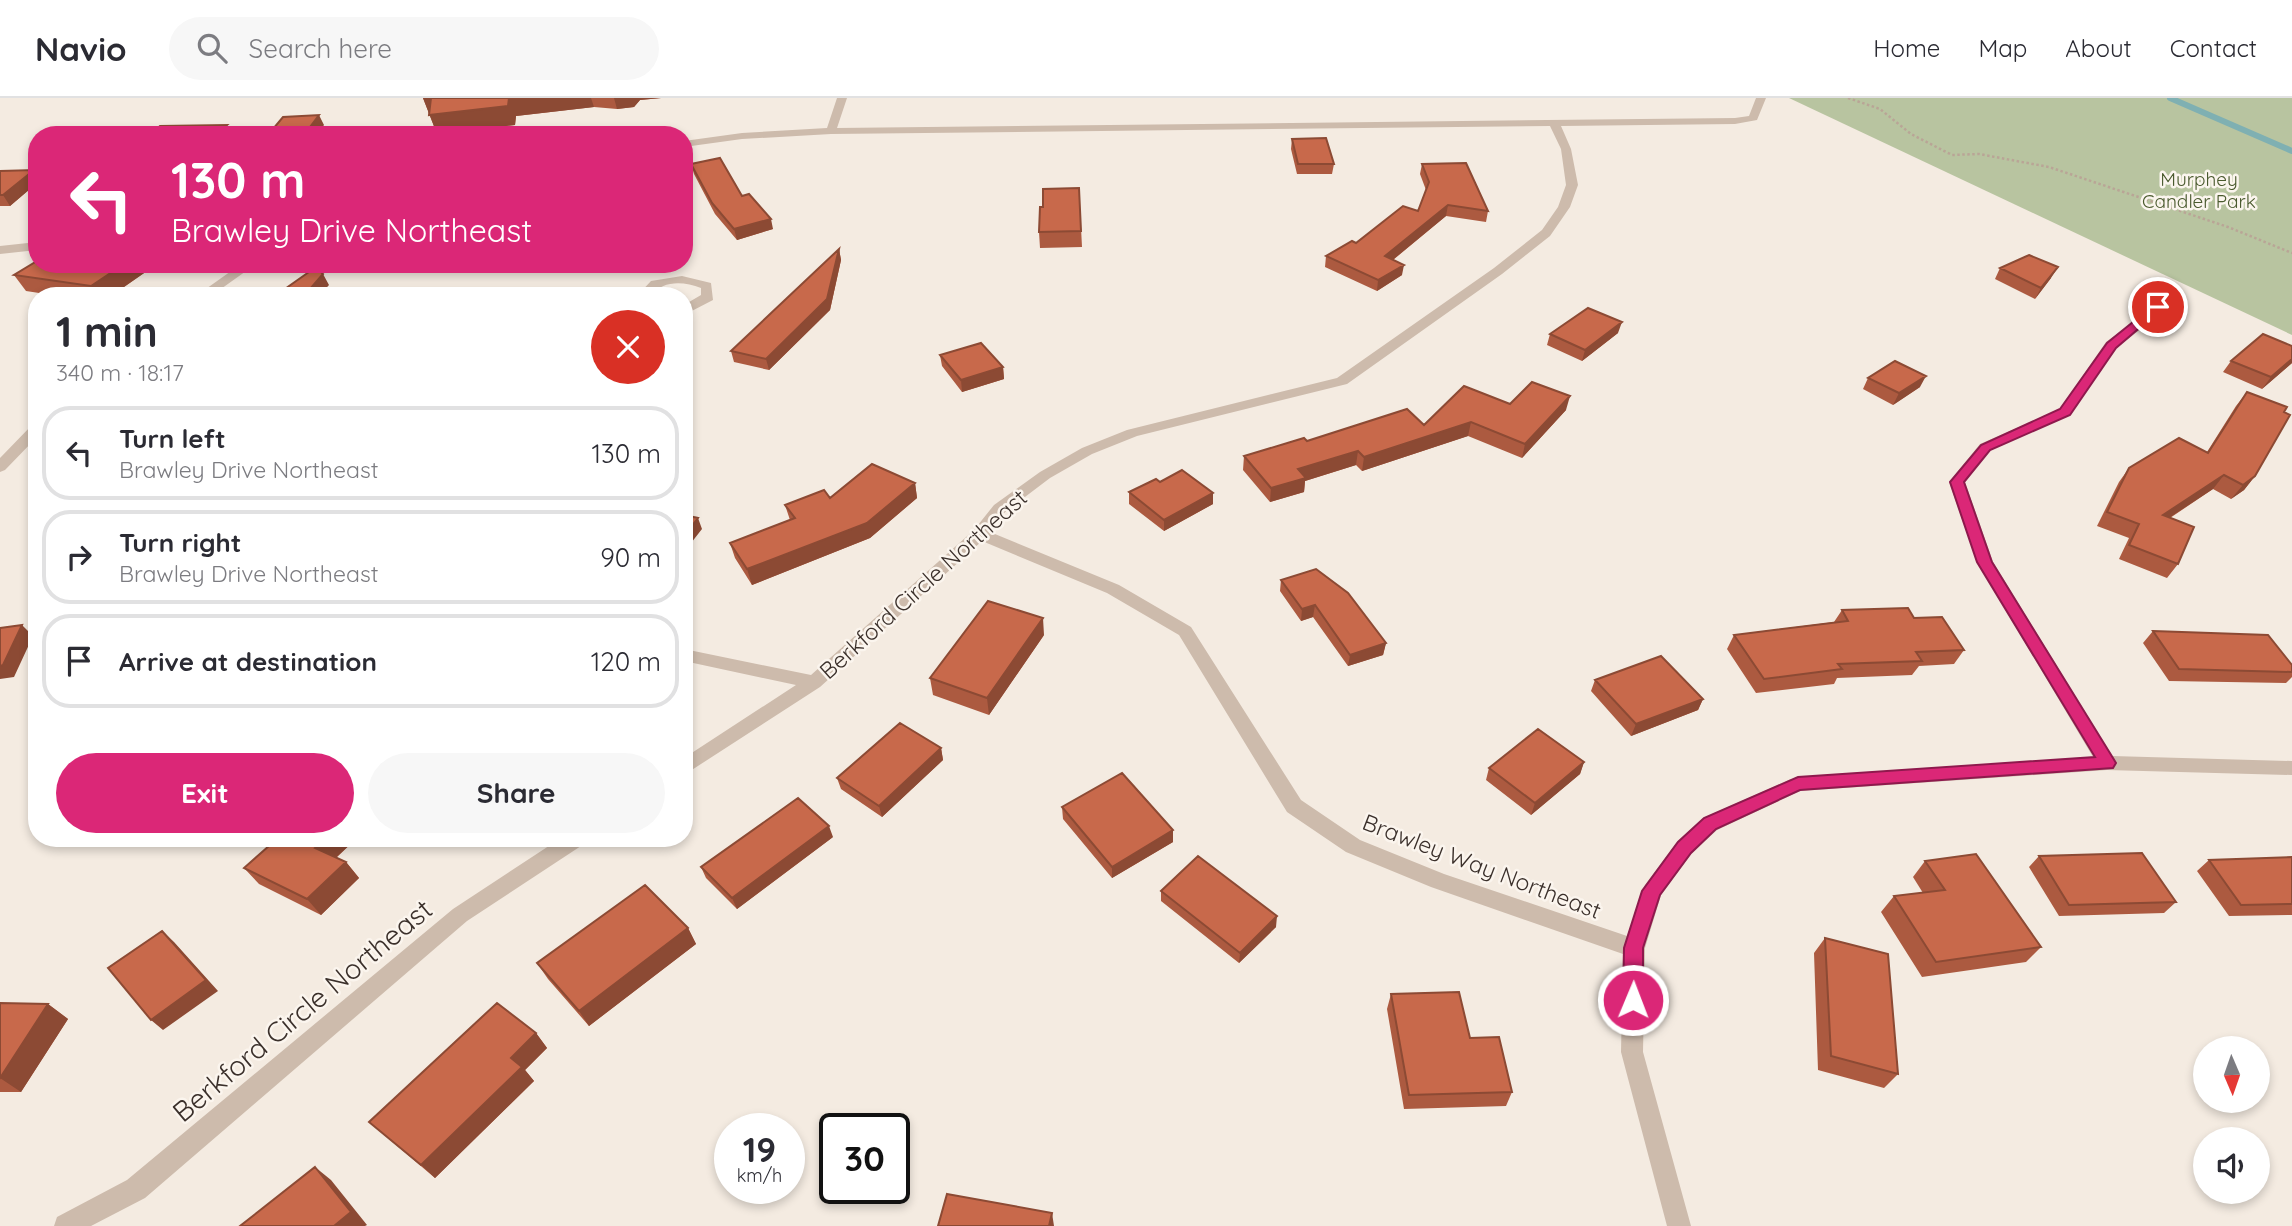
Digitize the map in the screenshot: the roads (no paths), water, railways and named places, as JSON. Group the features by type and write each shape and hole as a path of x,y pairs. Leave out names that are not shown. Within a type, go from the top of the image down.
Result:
{"street":[{"path":"831,131 842,98"},
{"path":"693,143 742,136 831,131 1735,121 1753,118 1761,98"},
{"name":"Berkford Circle Northeast","path":"693,762 814,682 980,534 999,509 1045,475 1087,451 1132,433 1342,381 1488,278 1546,233 1564,207 1572,185 1566,149 1555,123"},
{"path":"0,250 28,247"},
{"path":"216,287 236,273"},
{"path":"664,273 668,280"},
{"path":"651,287 668,280 692,279 708,285 708,297 693,306"},
{"path":"2107,763 1985,562 1956,482 1985,447 2065,412 2111,345 2175,296"},
{"path":"0,467 28,437"},
{"name":"Brawley Way Northeast","path":"980,534 1113,589 1185,631 1294,806 1353,846 1438,881 1633,948"},
{"path":"693,657 814,682"},
{"path":"1679,1226 1632,1052 1633,948 1651,891 1685,848 1710,824 1798,783 2107,763 2292,768"},
{"name":"Berkford Circle Northeast","path":"66,1226 136,1189 460,915 563,847"}],"waterway":[{"path":"2170,98 2292,151"}],"park label":[{"name":"Murphey Candler Park","path":"2199,190"}]}
